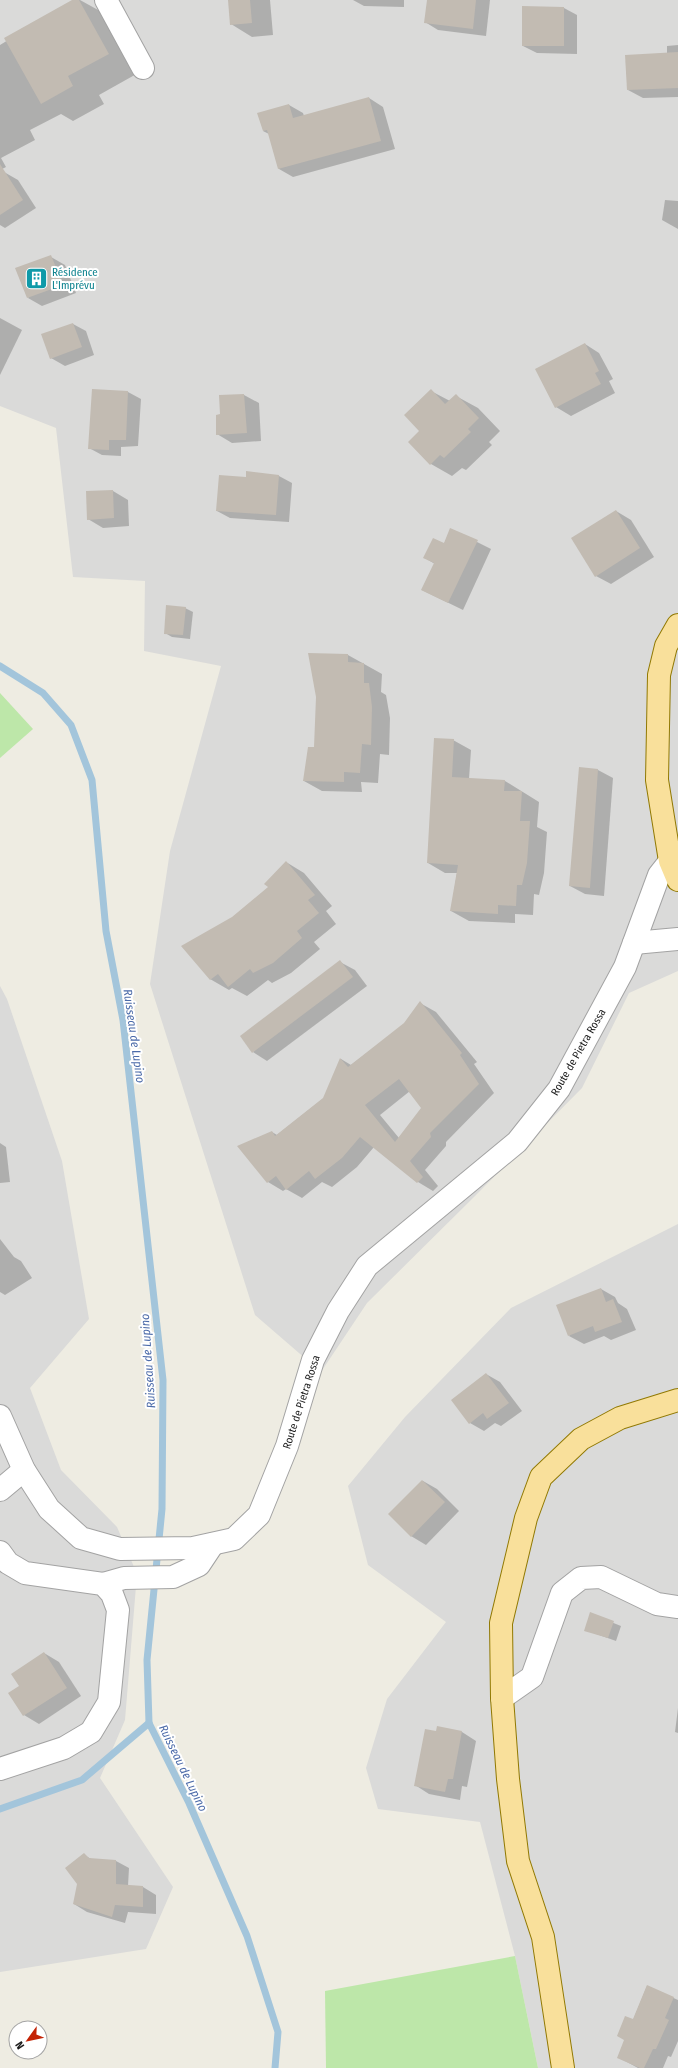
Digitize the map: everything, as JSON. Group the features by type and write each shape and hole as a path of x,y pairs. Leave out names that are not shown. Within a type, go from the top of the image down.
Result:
{"main road":[{"path":"674,870 657,780 658,675 666,646 678,625"},
{"path":"563,2068 544,1938 518,1861 508,1779 502,1698 500,1622 526,1518 541,1477 581,1439 620,1418 678,1400"}],"street":[{"path":"106,0 143,68"},
{"name":"Route de Pietra Rossa","path":"0,1416 24,1470 49,1509 81,1538 120,1550 203,1546 234,1539 259,1515 287,1446 313,1360 338,1312 367,1266 517,1142 559,1089 625,967 659,875 674,870"},
{"path":"634,943 678,939"},
{"path":"0,1490 24,1470"},
{"path":"0,1552 8,1563 26,1573 104,1584 124,1578 174,1577 198,1565 203,1546"},
{"path":"502,1698 532,1677 562,1592 581,1578 601,1578 657,1604 678,1607"},
{"path":"0,1769 64,1748 91,1732 110,1702 118,1610 112,1594 104,1584"}],"shaded area":[{"path":"0,0 678,0 678,971 629,993 582,1088 367,1303 321,1372 255,1315 150,984 170,851 221,666 144,651 145,581 73,577 56,428 0,406"},
{"path":"0,986 7,999 62,1161 89,1319 30,1388 61,1470 117,1527 137,1574 125,1720 100,1778 173,1887 146,1949 0,1972"},
{"path":"678,1224 678,2068 538,2068 515,1956 480,1822 378,1809 366,1768 387,1699 446,1622 368,1565 348,1486 405,1417 511,1308"}],"green space":[{"path":"0,693 33,729 0,758"},
{"path":"515,1956 538,2068 326,2068 325,1991"}],"building":[{"path":"72,0 79,0 109,54 68,76 73,86 41,104 4,38"},
{"path":"228,0 250,0 252,23 230,25"},
{"path":"427,0 476,0 473,29 424,23"},
{"path":"522,6 564,7 564,46 522,46"},
{"path":"678,52 678,88 627,90 625,55"},
{"path":"369,97 381,141 278,169 267,130 263,131 257,113 289,104 293,118"},
{"path":"0,164 23,200 0,215"},
{"name":"Résidence L'Imprévu","path":"51,255 63,285 27,298 15,268"},
{"path":"73,323 82,347 50,359 41,334"},
{"path":"585,343 599,371 595,373 601,384 555,408 535,369"},
{"path":"92,389 128,391 126,440 109,440 109,450 88,449"},
{"path":"431,389 445,404 456,394 479,418 468,429 471,432 444,458 440,455 430,465 408,442 419,431 404,415"},
{"path":"244,394 247,433 216,435 216,415 220,414 219,395"},
{"path":"246,471 279,475 276,515 216,511 219,475 246,477"},
{"path":"113,490 114,518 87,520 86,491"},
{"path":"616,510 640,548 595,577 571,538"},
{"path":"450,528 478,540 448,603 421,590 434,563 423,558 433,538 444,543"},
{"path":"166,605 186,607 183,635 164,634"},
{"path":"308,653 348,654 348,662 364,663 364,683 369,683 372,707 371,745 362,744 360,773 344,772 344,782 303,781 308,747 314,747 316,697"},
{"path":"434,738 454,739 452,777 505,780 504,791 522,791 520,821 530,821 527,863 522,885 517,885 516,906 498,905 498,914 450,911 458,865 427,863"},
{"path":"579,767 598,769 590,888 569,886"},
{"path":"286,861 315,895 308,900 319,913 297,931 302,938 273,963 253,973 250,969 228,987 218,974 210,980 181,946 232,917 268,887 264,884"},
{"path":"340,960 353,977 252,1053 240,1036"},
{"path":"420,1001 462,1053 460,1055 479,1084 430,1133 431,1137 410,1161 423,1177 417,1183 360,1137 342,1158 315,1179 309,1171 286,1190 276,1176 267,1183 237,1146 272,1131 275,1136 323,1098 340,1058 348,1067 404,1023","holes":["399,1079 421,1108 395,1142 365,1105"]},
{"path":"601,1288 606,1302 613,1299 622,1322 595,1332 593,1326 568,1336 556,1305"},
{"path":"486,1373 509,1403 487,1419 483,1413 469,1424 451,1400"},
{"path":"422,1480 445,1502 411,1537 388,1514"},
{"path":"590,1612 614,1621 608,1638 584,1631"},
{"path":"44,1652 67,1688 23,1716 8,1693 19,1686 11,1674"},
{"path":"437,1726 462,1731 453,1779 448,1779 445,1792 414,1786 425,1729 436,1731"},
{"path":"84,1853 89,1858 116,1860 116,1884 143,1886 143,1907 115,1905 112,1917 73,1904 77,1884 65,1868"},
{"path":"647,1985 674,1997 665,2018 669,2020 656,2049 653,2049 644,2068 640,2068 617,2058 624,2040 617,2036 625,2016 633,2019"}],"waterway":[{"name":"Ruisseau de Lupino","path":"0,666 43,693 71,725 92,780 106,931 123,1020 163,1380 162,1509 147,1660 149,1723 189,1803 247,1936 278,2032 275,2068"},
{"path":"0,1809 82,1780 149,1723"}],"place":[{"name":"Résidence L'Imprévu","path":"36,278"}]}
